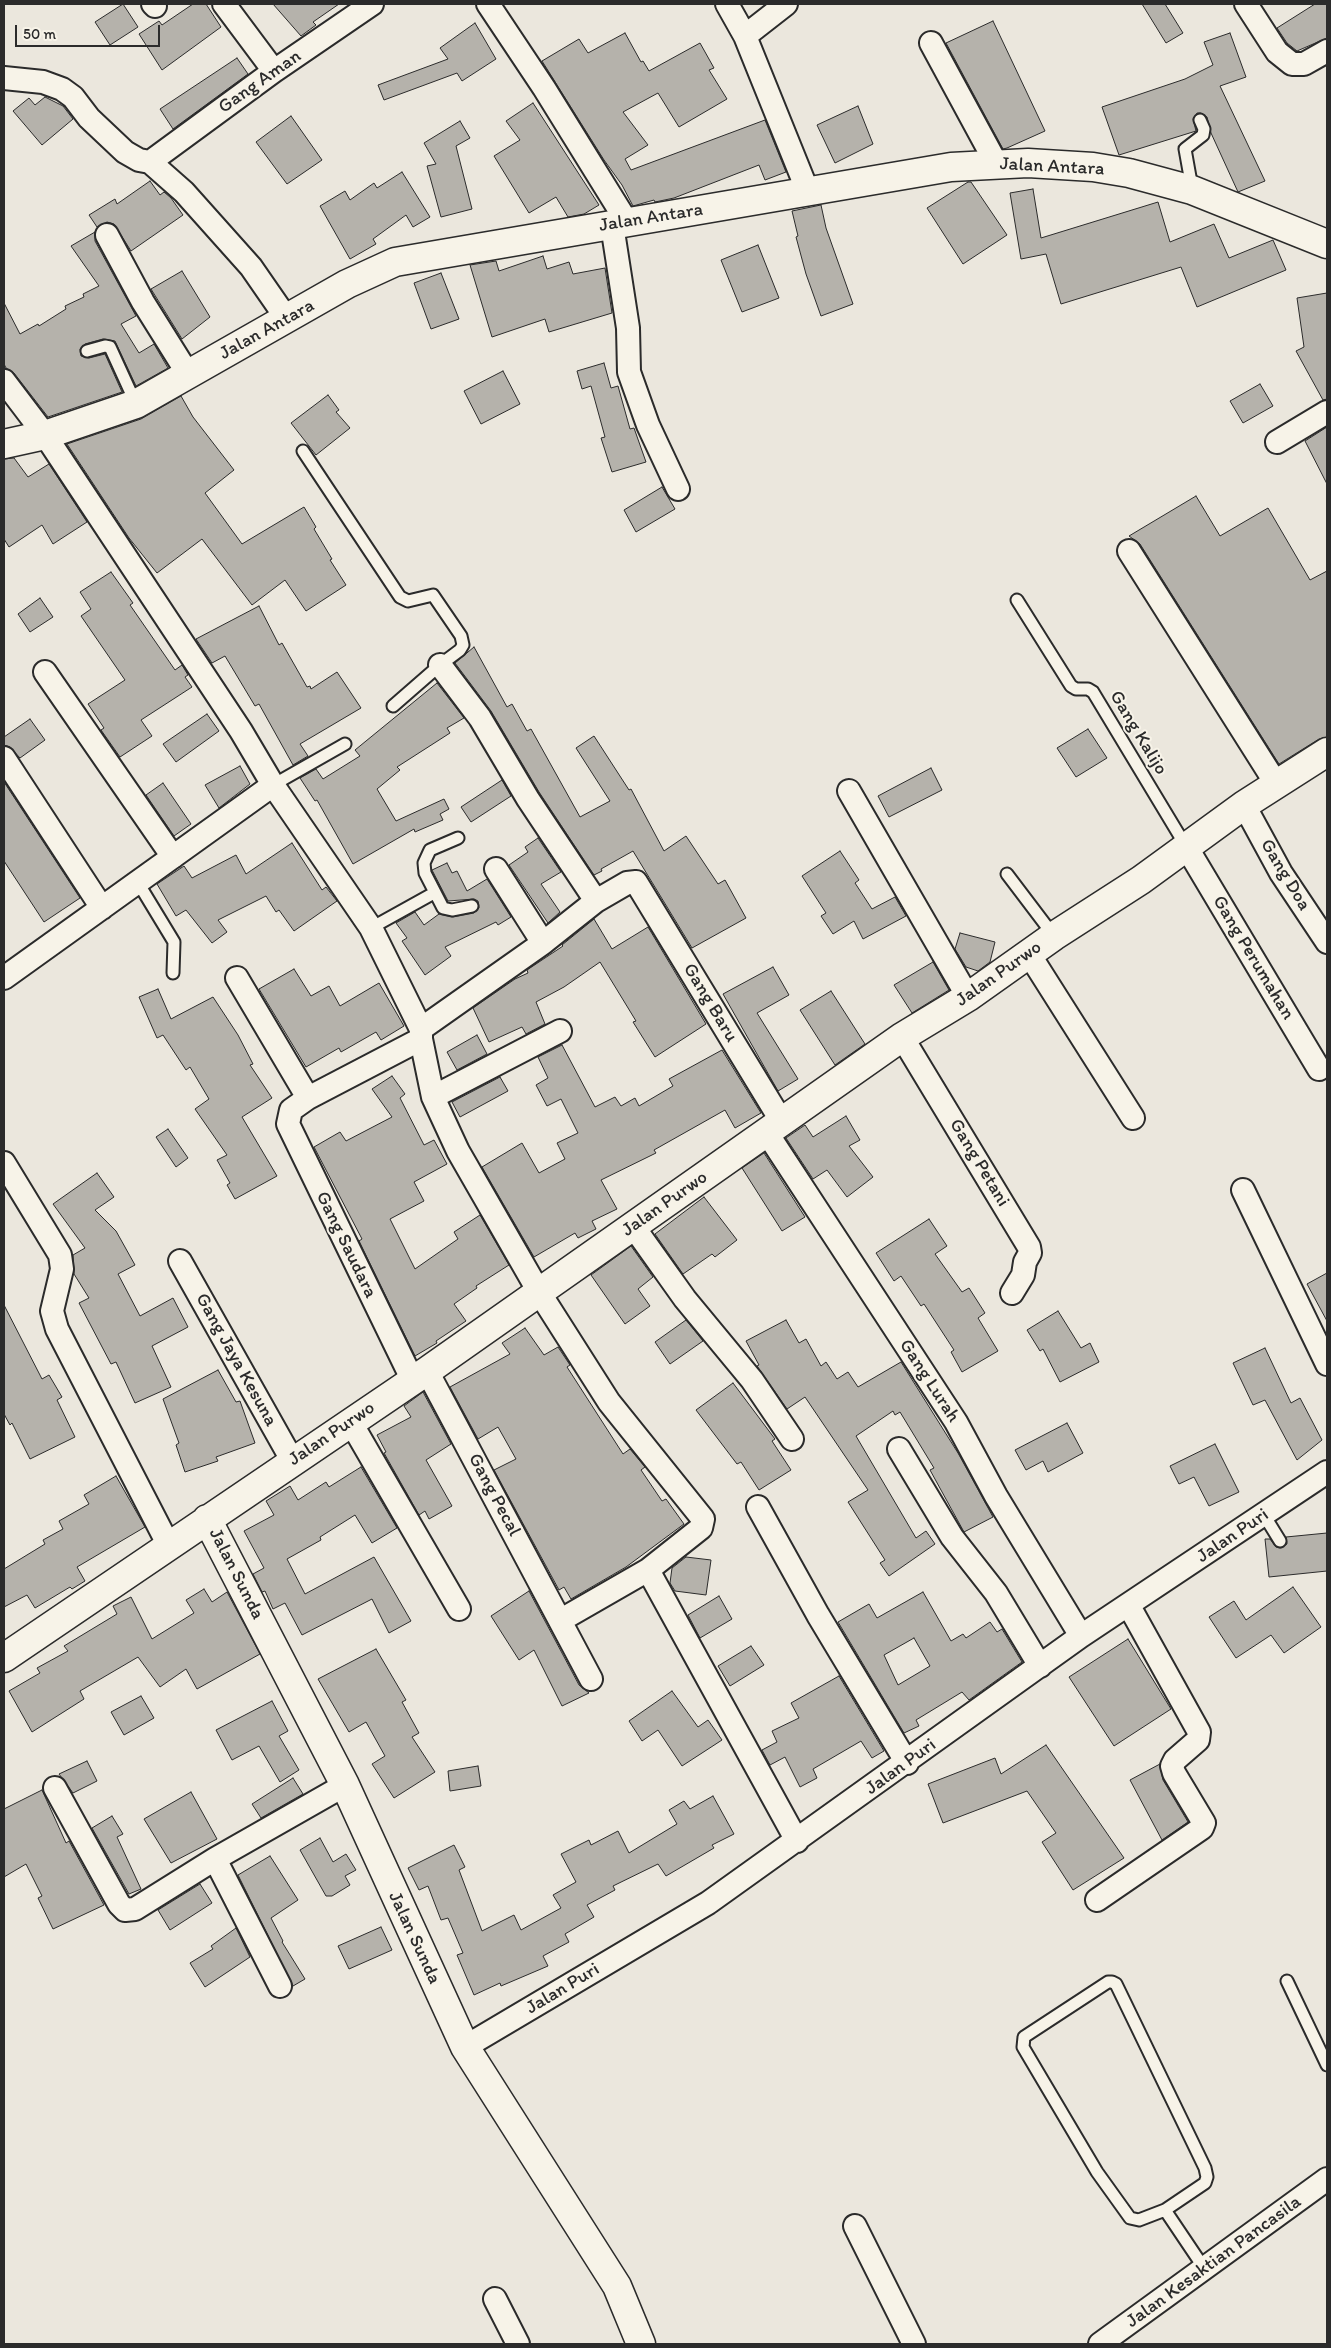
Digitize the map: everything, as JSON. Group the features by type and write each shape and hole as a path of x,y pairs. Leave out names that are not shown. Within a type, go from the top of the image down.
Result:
{"street":[{"path":"224,4 274,71"},
{"name":"Gang Aman","path":"150,162 274,71 372,4"},
{"path":"488,4 544,88 619,224 628,328 629,372 648,425 678,489"},
{"path":"727,4 745,36 808,192"},
{"path":"745,36 786,4"},
{"path":"1246,4 1278,52 1292,64 1304,64 1327,51"},
{"path":"932,43 996,163"},
{"path":"4,78 43,82 62,89 73,97 89,118 124,152 139,160 150,162 184,192 251,267 287,319"},
{"name":"Jalan Antara","path":"4,444 45,435 136,404 347,284 395,262 808,192 865,180 951,167 996,163 1093,167 1129,173 1192,190 1327,244"},
{"path":"107,235 143,302 188,374"},
{"path":"4,381 45,435 240,730 274,785 371,928 421,1034 433,1097 458,1151 539,1292 623,1421 703,1519 702,1528 648,1570 561,1620"},
{"path":"1277,442 1327,412"},
{"path":"1129,552 1278,785"},
{"path":"237,978 299,1104 421,1034 596,901 528,799 480,718 440,665"},
{"path":"45,672 173,857"},
{"name":"Jalan Purwo","path":"4,1658 419,1375 775,1128 902,1037 968,997 1054,936 1142,880 1244,806 1327,752"},
{"path":"4,758 102,908"},
{"path":"4,978 137,881 274,785"},
{"path":"849,791 968,997"},
{"name":"Gang Doa","path":"1244,806 1281,873 1320,916 1327,942"},
{"name":"Gang Perumahan","path":"1187,848 1319,1069"},
{"path":"496,869 542,943"},
{"name":"Gang Baru","path":"596,901 630,882 638,883 775,1128"},
{"path":"1029,954 1133,1118"},
{"path":"433,1097 560,1031"},
{"name":"Gang Petani","path":"902,1037 1029,1247 1030,1253 1025,1262 1023,1274 1012,1292"},
{"name":"Gang Saudara","path":"299,1104 288,1124 419,1375"},
{"name":"Gang Lurah","path":"775,1128 956,1422 996,1496 1081,1636"},
{"path":"4,1163 60,1255 62,1269 52,1311 57,1329 169,1546"},
{"path":"1243,1190 1327,1364"},
{"path":"633,1226 685,1299 752,1380 792,1438"},
{"name":"Gang Jaya Kesuna","path":"180,1261 292,1460"},
{"name":"Gang Pecal","path":"419,1375 561,1620 591,1679"},
{"path":"350,1421 459,1609"},
{"path":"899,1449 952,1537 996,1592 1040,1666"},
{"name":"Jalan Puri","path":"465,2047 715,1898 907,1763 1081,1636 1129,1606 1327,1472"},
{"path":"758,1507 818,1615 907,1763"},
{"name":"Jalan Sunda","path":"207,1519 345,1785 465,2047 617,2286 641,2344"},
{"path":"648,1570 797,1841"},
{"path":"1097,1900 1204,1826 1203,1821 1174,1773 1172,1766 1175,1760 1198,1740 1199,1732 1129,1606"},
{"path":"55,1788 119,1904 127,1911 134,1909 215,1859 345,1785"},
{"path":"215,1859 280,1986"},
{"name":"Jalan Kesaktian Pancasila","path":"1100,2344 1327,2179"},
{"path":"855,2226 914,2344"},
{"path":"495,2299 518,2344"}],"lane":[{"path":"1192,190 1185,149 1202,135 1204,129 1200,120"},
{"path":"87,351 104,346 110,347 136,404"},
{"path":"303,451 400,598 408,601 433,595 461,636 463,645 460,650 393,706"},
{"name":"Gang Kalijo","path":"1017,600 1071,686 1076,689 1088,689 1093,692 1187,848"},
{"path":"274,785 345,744"},
{"path":"458,838 430,850 425,857 425,873 440,904 447,910 472,906"},
{"path":"1007,874 1054,936"},
{"path":"137,881 174,942 173,973"},
{"path":"371,928 434,893"},
{"path":"1264,1515 1280,1541"},
{"path":"1287,1981 1327,2065"},
{"path":"1108,1982 1116,1984 1205,2168 1207,2177 1205,2183 1165,2210 1139,2220 1130,2218 1096,2172 1023,2047 1024,2037 1108,1982"},
{"path":"1165,2210 1204,2268"}],"building":[{"path":"123,4 138,27 110,45 95,22"},
{"path":"193,4 206,4 221,27 162,70 139,34 159,21 162,25"},
{"path":"273,4 339,4 313,22 316,25 301,36"},
{"path":"1142,4 1165,4 1183,33 1166,43"},
{"path":"1315,4 1327,4 1327,38 1297,51 1287,43 1277,28"},
{"path":"993,21 1045,131 1003,149 946,43"},
{"path":"475,23 496,59 462,81 457,73 384,100 378,85 448,59 440,48"},
{"path":"625,33 641,62 643,61 649,71 700,43 714,68 709,70 727,99 679,127 658,93 623,112 648,145 625,159 631,170 765,120 786,172 765,180 759,165 674,198 655,202 654,200 633,206 622,185 604,160 542,61 579,39 588,53"},
{"path":"1230,33 1246,77 1220,86 1265,181 1238,192 1211,133 1207,117 1201,113 1197,113 1193,119 1196,131 1119,155 1102,107 1185,79 1213,65 1204,42"},
{"path":"237,58 248,74 173,129 160,109"},
{"path":"45,97 63,106 73,119 42,145 13,111 29,98 35,105"},
{"path":"533,103 599,205 584,214 568,217 556,197 529,213 494,156 520,140 506,121"},
{"path":"858,106 873,144 835,163 817,125"},
{"path":"291,116 322,160 287,184 256,142"},
{"path":"460,121 470,138 456,146 472,209 441,217 427,166 436,164 424,143"},
{"path":"402,172 430,217 413,227 406,215 373,239 376,244 350,259 320,206 345,191 350,200 374,183 377,188"},
{"path":"150,181 160,195 164,192 171,198 183,215 131,251 114,224 107,222 97,227 89,215 115,199 117,204"},
{"path":"968,182 971,182 1007,235 963,264 927,208"},
{"path":"1033,189 1041,238 1158,202 1170,242 1214,224 1229,258 1273,240 1286,270 1197,307 1181,267 1061,304 1046,254 1021,259 1010,193"},
{"path":"821,205 826,228 853,304 821,316 806,274 796,237 798,236 792,211"},
{"path":"95,232 95,241 136,316 121,324 139,353 154,344 168,368 136,386 115,341 103,339 85,344 80,349 81,356 89,358 105,354 122,392 48,417 14,373 6,368 4,364 4,303 20,334 38,324 39,326 66,309 65,306 84,297 83,294 99,286 71,246"},
{"path":"758,245 779,298 742,312 721,260"},
{"path":"543,256 547,269 569,262 573,274 605,268 612,313 549,332 545,319 492,337 470,265 496,261 499,271"},
{"path":"182,271 210,317 182,339 151,289"},
{"path":"441,273 459,319 431,329 414,283"},
{"path":"1327,293 1327,399 1323,400 1296,351 1304,347 1297,298"},
{"path":"604,363 611,388 618,386 630,429 634,428 646,462 612,472 601,438 605,437 591,386 582,389 577,371"},
{"path":"503,371 520,404 481,424 464,391"},
{"path":"1260,384 1273,406 1243,423 1230,401"},
{"path":"328,395 339,410 336,412 350,428 316,455 291,423"},
{"path":"181,396 193,417 234,470 205,493 242,544 304,507 316,527 314,529 332,559 330,560 346,585 306,611 285,580 252,605 202,539 157,573 129,538 67,444 141,419"},
{"path":"1327,427 1327,484 1305,441"},
{"path":"14,458 28,477 49,464 87,522 53,544 42,525 9,547 4,539 4,459"},
{"path":"662,487 675,509 636,532 624,510"},
{"path":"1196,496 1220,536 1268,508 1310,580 1327,571 1327,737 1319,739 1279,764 1140,544 1129,536"},
{"path":"111,572 133,603 130,605 175,670 182,665 188,675 185,677 192,687 141,720 152,736 120,757 101,730 104,728 88,704 125,680 81,616 91,609 80,592"},
{"path":"40,598 53,617 30,632 18,614"},
{"path":"259,606 279,645 282,643 307,687 310,686 311,689 337,672 361,708 300,744 308,756 293,765 259,704 255,706 225,656 212,663 196,639"},
{"path":"474,647 507,707 512,704 527,731 531,729 580,817 610,801 576,748 594,736 629,790 631,789 664,851 686,836 718,884 725,880 746,918 692,948 633,851 594,875 539,792 491,711 455,663"},
{"path":"437,683 464,718 447,728 450,733 397,767 400,770 377,789 396,821 444,799 449,809 440,814 443,820 415,832 414,829 353,864 317,800 315,801 300,778 316,769 323,779 360,756 355,750"},
{"path":"207,714 219,731 176,762 163,744"},
{"path":"30,719 45,740 20,758 10,747 4,745 4,737"},
{"path":"1088,729 1107,758 1076,777 1057,748"},
{"path":"240,766 250,784 219,808 205,785"},
{"path":"931,768 942,790 889,817 878,796"},
{"path":"502,780 511,796 471,822 461,807"},
{"path":"4,782 80,898 44,922 4,861"},
{"path":"163,783 191,824 174,836 146,795"},
{"path":"538,838 561,872 541,884 560,912 548,923 509,865 528,852 525,847"},
{"path":"292,843 322,890 326,887 337,901 294,931 279,910 276,912 266,896 218,920 227,932 212,943 186,910 176,916 157,884 184,866 192,878 236,855 246,874"},
{"path":"840,851 859,880 855,883 872,909 895,897 906,916 863,939 854,921 833,934 821,916 826,913 802,876"},
{"path":"447,863 452,873 457,871 467,891 487,879 511,917 498,925 496,922 445,947 451,956 425,975 402,941 407,938 396,923 415,912 424,925 439,914 453,917 474,913 479,908 478,901 474,899 448,901 432,870"},
{"path":"594,919 612,949 648,927 706,1024 655,1057 633,1022 636,1021 600,962 564,987 536,1002 545,1024 526,1034 522,1027 489,1042 473,1008 515,979 528,973 527,970 563,946"},
{"path":"960,933 995,942 990,962 978,971 966,967 955,949"},
{"path":"933,962 949,990 912,1013 894,985"},
{"path":"773,967 789,995 757,1013 798,1079 778,1091 723,994"},
{"path":"294,969 311,996 329,986 340,1006 379,983 404,1026 381,1040 376,1032 341,1052 339,1048 306,1067 259,989"},
{"path":"158,989 171,1019 213,997 238,1035 253,1064 250,1065 272,1098 242,1117 277,1176 235,1199 227,1185 230,1183 217,1160 227,1155 195,1109 209,1099 190,1067 186,1070 163,1035 157,1038 139,997"},
{"path":"831,991 865,1044 835,1065 800,1010"},
{"path":"477,1035 487,1054 457,1070 447,1052"},
{"path":"562,1045 595,1107 615,1097 621,1106 635,1098 639,1106 673,1086 669,1079 722,1050 761,1113 735,1128 725,1110 654,1150 656,1153 601,1180 617,1209 592,1221 596,1229 578,1238 575,1233 534,1257 482,1167 522,1143 539,1173 565,1159 557,1143 578,1133 561,1099 547,1106 536,1085 548,1078 538,1057"},
{"path":"392,1076 405,1094 400,1098 424,1145 434,1140 447,1164 414,1182 424,1201 390,1219 415,1269 458,1239 454,1232 480,1215 509,1265 476,1286 477,1288 454,1304 466,1321 436,1341 437,1343 415,1356 359,1241 362,1239 314,1147 340,1132 346,1141 392,1117 372,1089"},
{"path":"500,1077 508,1091 460,1117 452,1102"},
{"path":"846,1116 860,1140 849,1146 873,1177 847,1197 827,1170 813,1179 786,1138 805,1125 813,1137"},
{"path":"168,1129 188,1158 176,1167 156,1137"},
{"path":"764,1153 805,1217 782,1231 742,1168"},
{"path":"97,1173 114,1197 95,1210 116,1231 135,1265 118,1274 140,1316 173,1298 188,1327 152,1346 171,1387 135,1403 116,1362 111,1364 79,1303 89,1298 74,1274 73,1255 85,1248 53,1204"},
{"path":"704,1197 737,1240 715,1257 712,1254 683,1274 655,1234"},
{"path":"929,1219 947,1246 935,1254 962,1292 969,1288 985,1313 978,1318 998,1351 962,1372 951,1352 954,1350 924,1304 921,1306 901,1276 894,1281 876,1253"},
{"path":"631,1246 653,1277 638,1289 650,1306 625,1324 591,1275"},
{"path":"1327,1273 1327,1321 1307,1284"},
{"path":"4,1305 42,1379 49,1375 62,1397 57,1400 75,1437 30,1459 12,1423 10,1425 4,1414"},
{"path":"1058,1311 1081,1348 1090,1343 1099,1362 1060,1382 1043,1349 1040,1351 1027,1330"},
{"path":"686,1320 703,1341 670,1364 655,1342"},
{"path":"786,1320 799,1343 806,1339 821,1366 826,1362 837,1379 848,1372 858,1387 901,1362 958,1453 993,1517 964,1532 930,1470 934,1468 900,1412 895,1415 893,1411 856,1436 916,1538 926,1531 935,1544 889,1576 880,1563 885,1560 848,1502 868,1490 805,1397 787,1409 757,1366 759,1365 746,1341"},
{"path":"525,1328 544,1355 558,1347 570,1365 567,1367 623,1454 630,1449 645,1467 641,1470 662,1501 666,1499 684,1524 626,1567 571,1599 564,1587 559,1590 494,1470 516,1459 498,1427 478,1439 450,1387 510,1354 502,1343"},
{"path":"1265,1348 1291,1403 1300,1398 1322,1440 1297,1460 1265,1400 1253,1405 1233,1363"},
{"path":"218,1370 236,1402 240,1401 255,1443 216,1457 218,1461 185,1472 176,1445 179,1443 163,1399"},
{"path":"733,1383 775,1439 772,1441 791,1470 759,1490 741,1462 737,1464 696,1410"},
{"path":"423,1392 451,1444 426,1460 452,1506 429,1519 425,1511 419,1515 384,1453 386,1452 377,1435 411,1417 404,1406"},
{"path":"1067,1423 1083,1453 1048,1472 1043,1461 1026,1470 1015,1450"},
{"path":"1215,1444 1239,1492 1209,1506 1194,1477 1179,1484 1170,1466"},
{"path":"361,1467 397,1528 372,1543 355,1515 320,1537 321,1540 287,1559 305,1594 374,1557 411,1621 389,1633 372,1599 302,1635 285,1603 273,1609 265,1591 262,1592 253,1574 264,1568 244,1531 274,1515 266,1501 290,1486 298,1500 326,1482 329,1487"},
{"path":"116,1476 145,1527 77,1567 85,1581 72,1589 70,1587 35,1608 27,1595 4,1607 4,1569 45,1544 43,1540 63,1529 59,1521 89,1504 84,1495"},
{"path":"1327,1533 1327,1571 1269,1577 1265,1539 1270,1539 1276,1547 1281,1548 1287,1544 1286,1537"},
{"path":"686,1557 711,1560 706,1595 675,1591 670,1583 672,1568"},
{"path":"1293,1587 1321,1627 1284,1653 1271,1635 1236,1658 1209,1617 1234,1601 1246,1620"},
{"path":"204,1589 212,1602 227,1592 260,1654 197,1689 186,1669 160,1687 138,1657 80,1691 84,1699 32,1732 9,1691 40,1673 37,1668 68,1651 64,1646 117,1614 113,1606 131,1597 152,1639 194,1613 186,1600"},
{"path":"529,1591 579,1685 589,1693 562,1706 534,1650 519,1660 491,1616"},
{"path":"923,1592 951,1641 963,1634 966,1638 990,1622 997,1632 1002,1629 1022,1662 969,1700 962,1692 916,1720 919,1726 904,1733 838,1622 869,1604 877,1618","holes":["914,1638 930,1666 898,1685 884,1655"]},
{"path":"719,1596 732,1619 700,1638 688,1615"},
{"path":"1128,1639 1171,1709 1114,1746 1069,1677"},
{"path":"751,1646 764,1665 730,1686 718,1666"},
{"path":"376,1649 406,1700 402,1702 419,1733 412,1737 435,1772 394,1798 372,1764 385,1756 366,1722 349,1732 318,1679"},
{"path":"839,1676 884,1751 872,1758 861,1741 813,1769 817,1778 800,1787 785,1757 770,1765 762,1750 777,1742 772,1731 799,1718 791,1703"},
{"path":"672,1691 698,1727 708,1720 722,1740 682,1766 658,1730 642,1741 629,1721"},
{"path":"141,1696 154,1718 124,1735 111,1712"},
{"path":"272,1701 288,1731 279,1736 299,1770 280,1782 259,1746 232,1760 216,1730"},
{"path":"1046,1745 1124,1858 1073,1890 1042,1842 1056,1833 1027,1791 943,1823 928,1784 995,1758 1001,1774"},
{"path":"87,1761 97,1781 73,1793 59,1774"},
{"path":"1160,1764 1163,1780 1188,1822 1162,1840 1130,1780"},
{"path":"478,1766 481,1786 450,1791 448,1771"},
{"path":"293,1778 303,1794 261,1818 252,1804"},
{"path":"42,1790 66,1843 69,1841 104,1905 53,1929 38,1898 42,1896 26,1864 4,1877 4,1809"},
{"path":"191,1792 217,1839 171,1863 144,1819"},
{"path":"713,1796 734,1834 712,1845 714,1848 666,1876 658,1864 613,1886 615,1890 587,1905 594,1917 565,1934 569,1942 543,1956 548,1966 501,1986 500,1983 474,1995 457,1955 463,1953 448,1918 441,1920 428,1886 419,1890 408,1868 454,1845 465,1867 459,1870 482,1931 514,1915 521,1930 561,1908 553,1895 576,1882 561,1854 589,1840 591,1845 618,1831 629,1853 677,1824 669,1810 684,1801 690,1809"},
{"path":"112,1816 123,1834 117,1837 141,1889 129,1894 92,1828"},
{"path":"320,1838 333,1862 346,1854 356,1870 345,1876 350,1885 332,1896 326,1896 300,1850"},
{"path":"270,1856 298,1900 271,1918 282,1942 305,1979 293,1986 238,1875"},
{"path":"200,1884 212,1903 170,1930 158,1910"},
{"path":"381,1927 392,1950 349,1969 338,1946"},
{"path":"236,1928 250,1957 205,1987 190,1963 213,1949 211,1946"}]}
